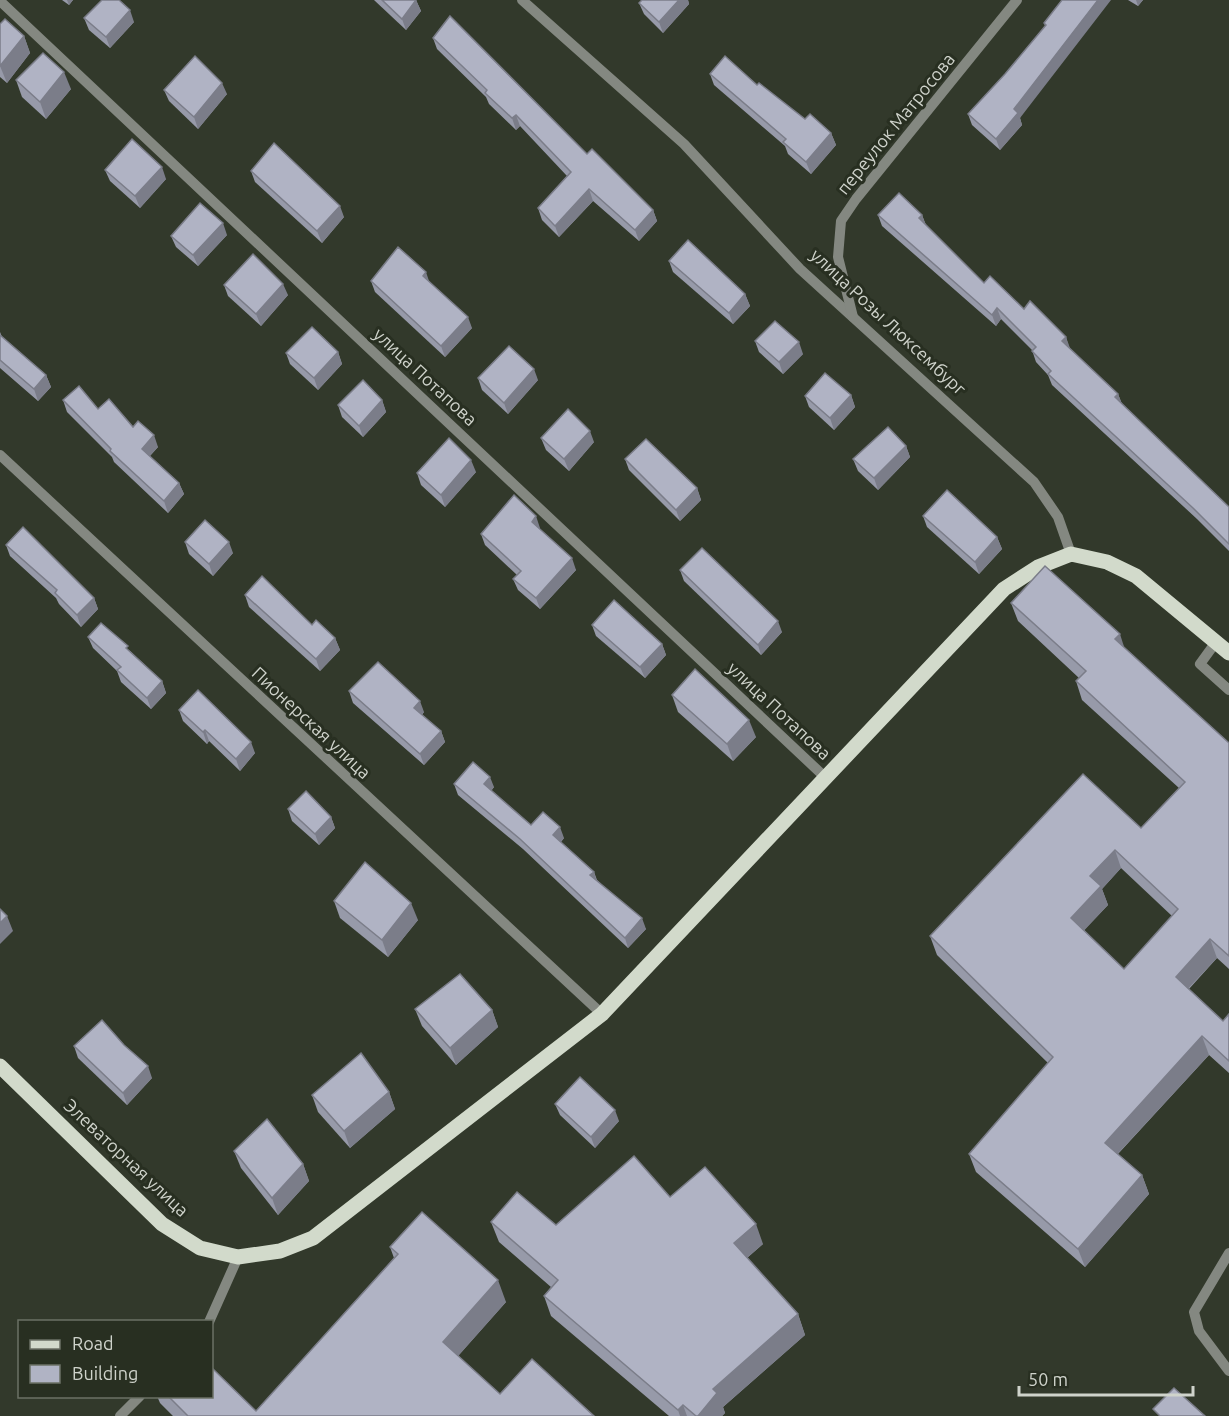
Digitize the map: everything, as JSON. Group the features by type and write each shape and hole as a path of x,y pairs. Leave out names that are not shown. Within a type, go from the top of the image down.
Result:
{"main road":[{"path":"238,1257 280,1251 312,1238 602,1014 827,779 1004,589 1038,567 1071,554 1107,562 1136,576 1229,653"},
{"name":"Элеваторная улица","path":"0,1066 162,1224 200,1248 238,1257"}],"street":[{"name":"улица Розы Люксембург","path":"522,0 684,144 800,269 1034,482 1058,517 1071,554"},
{"name":"переулок Матросова","path":"853,317 838,257 841,221 856,199 1017,0"},
{"name":"улица Потапова","path":"0,1 827,779"},
{"name":"Пионерская улица","path":"0,455 602,1014"},
{"path":"1216,642 1200,664 1229,690"},
{"path":"1229,1253 1194,1312 1199,1331 1229,1371"},
{"path":"210,1320 238,1257"},
{"path":"120,1416 138,1398"}],"building":[{"path":"102,0 119,0 130,10 106,37 84,18"},
{"path":"382,0 416,0 402,19"},
{"path":"642,0 679,0 659,22 639,3"},
{"path":"1062,0 1098,0 1014,109 1018,113 996,139 968,114 1046,25 1044,23"},
{"path":"450,16 587,154 592,149 653,210 635,230 589,189 555,226 538,208 571,172 516,115 512,118 485,93 487,90 433,38"},
{"path":"5,19 24,36 0,66 0,24"},
{"path":"43,53 64,72 40,102 16,80"},
{"path":"195,56 222,83 194,117 164,90"},
{"path":"725,56 757,85 759,83 805,119 810,114 831,133 806,162 783,142 786,139 710,74"},
{"path":"132,139 162,167 135,196 105,170"},
{"path":"274,143 340,206 317,231 251,171"},
{"path":"899,193 922,215 919,218 984,283 990,276 1024,309 1030,301 1066,337 1062,341 1118,394 1115,397 1229,507 1229,544 1048,374 1051,371 1032,351 1036,347 997,308 992,315 878,215"},
{"path":"200,203 223,223 193,255 171,236"},
{"path":"688,240 745,294 729,313 669,261"},
{"path":"398,247 426,272 423,276 468,317 441,346 371,281"},
{"path":"253,254 283,284 256,314 224,285"},
{"path":"775,321 799,342 779,362 755,341"},
{"path":"312,327 338,352 314,378 286,353"},
{"path":"0,335 46,375 34,389 0,360"},
{"path":"509,346 534,369 504,403 478,378"},
{"path":"825,373 851,395 830,418 805,396"},
{"path":"363,380 382,400 359,426 338,405"},
{"path":"79,386 98,409 109,399 133,427 138,421 154,435 142,449 179,483 164,501 110,451 111,449 63,400"},
{"path":"568,409 590,431 564,459 541,438"},
{"path":"888,427 906,446 874,478 853,459"},
{"path":"449,438 471,460 441,495 417,473"},
{"path":"646,439 697,488 676,510 625,459"},
{"path":"947,490 997,537 975,562 923,516"},
{"path":"514,495 536,516 532,522 572,558 536,598 513,579 521,571 481,534"},
{"path":"205,520 229,542 209,564 185,542"},
{"path":"23,527 94,598 77,615 55,593 57,590 6,545"},
{"path":"702,548 778,621 758,645 680,570"},
{"path":"1045,566 1120,634 1115,639 1229,743 1229,956 1210,939 1176,977 1223,1021 1229,1014 1229,1061 1202,1036 1105,1143 1142,1175 1078,1249 969,1154 1053,1057 930,936 1083,774 1141,828 1185,782 1076,681 1086,671 1011,603","holes":["1115,850 1178,909 1124,969 1071,918 1101,886 1090,876"]},
{"path":"262,576 312,625 316,620 335,638 316,659 245,595"},
{"path":"614,600 662,644 640,667 592,625"},
{"path":"101,623 128,646 126,648 162,681 147,698 117,670 121,667 88,637"},
{"path":"378,662 420,701 414,708 441,731 420,754 349,691"},
{"path":"695,669 749,720 727,744 672,695"},
{"path":"198,690 251,742 236,759 179,710"},
{"path":"473,762 490,777 484,784 531,825 543,812 560,827 553,835 594,872 590,875 642,918 625,938 520,839 454,784"},
{"path":"306,791 331,817 315,834 288,809"},
{"path":"365,862 411,903 382,940 334,901"},
{"path":"0,909 7,916 0,923"},
{"path":"460,974 492,1010 450,1048 415,1009"},
{"path":"102,1020 124,1045 148,1066 123,1093 74,1046"},
{"path":"361,1053 389,1092 344,1131 312,1095"},
{"path":"580,1077 615,1110 591,1137 555,1104"},
{"path":"267,1119 303,1164 272,1198 234,1151"},
{"path":"634,1156 670,1197 705,1167 756,1224 734,1243 798,1314 713,1389 717,1393 698,1416 683,1405 678,1410 544,1296 558,1280 491,1222 517,1192 556,1225"},
{"path":"422,1212 498,1280 443,1342 500,1394 532,1359 594,1416 188,1416 170,1398 213,1398 213,1369 256,1411 398,1254 390,1247"},
{"path":"1174,1388 1205,1416 1160,1416 1153,1409"}]}
